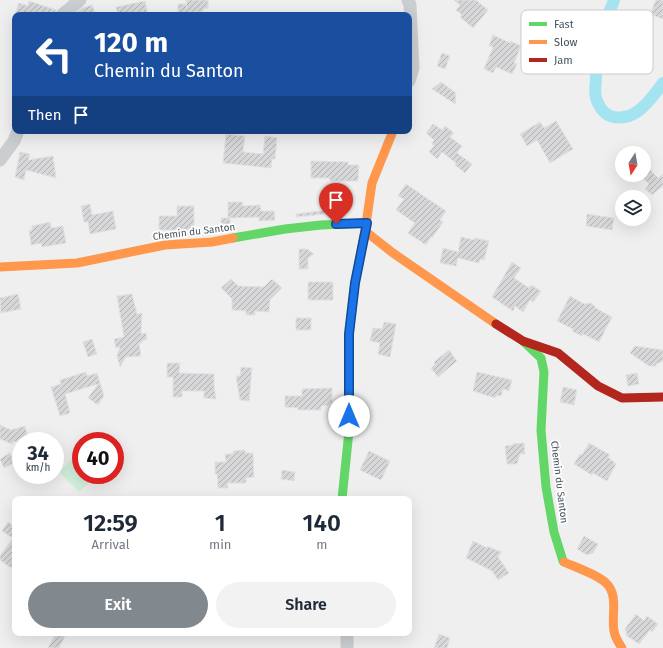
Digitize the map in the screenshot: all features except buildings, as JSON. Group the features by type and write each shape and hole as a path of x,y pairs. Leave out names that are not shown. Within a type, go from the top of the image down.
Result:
{"street":[{"path":"66,12 80,0"},
{"path":"408,0 410,12"},
{"path":"412,47 412,71"},
{"path":"0,160 14,141 17,134"},
{"path":"342,496 349,431 349,334 355,283 366,227 372,183 392,134"},
{"name":"Chemin du Santon","path":"0,267 77,263 165,245 212,242 286,229 322,225 366,227 393,253 484,318 523,341 558,353 598,386 622,398 663,397"},
{"name":"Chemin du Santon","path":"523,341 541,358 544,372 541,430 546,487 554,532 563,561 606,582 613,594 613,634 622,648"},
{"path":"347,636 347,648"}],"green space":[{"path":"72,459 72,484 87,484 79,492 64,477 64,467"}],"waterway":[{"path":"610,10 614,0"},
{"path":"596,74 595,90 599,106 605,113 619,118 627,117 641,109 663,83"}],"traffic: fast":[{"path":"233,238 285,229 321,225 367,223"},
{"path":"342,496 349,431 349,334 351,317"},
{"path":"524,342 541,358 544,372 541,430 546,487 554,532 564,562"}],"traffic: slow":[{"path":"351,317 355,283 372,183 392,134"},
{"path":"365,231 393,253 496,324"},
{"path":"0,267 77,263 165,245 212,242 233,238"},
{"path":"564,562 598,577 610,588 614,606 613,625 617,640 622,648"}],"traffic: jam":[{"path":"496,324 523,341 558,353 598,386 622,398 663,397"}],"route":[{"path":"336,224 367,223 355,283 349,334 349,416"}]}
